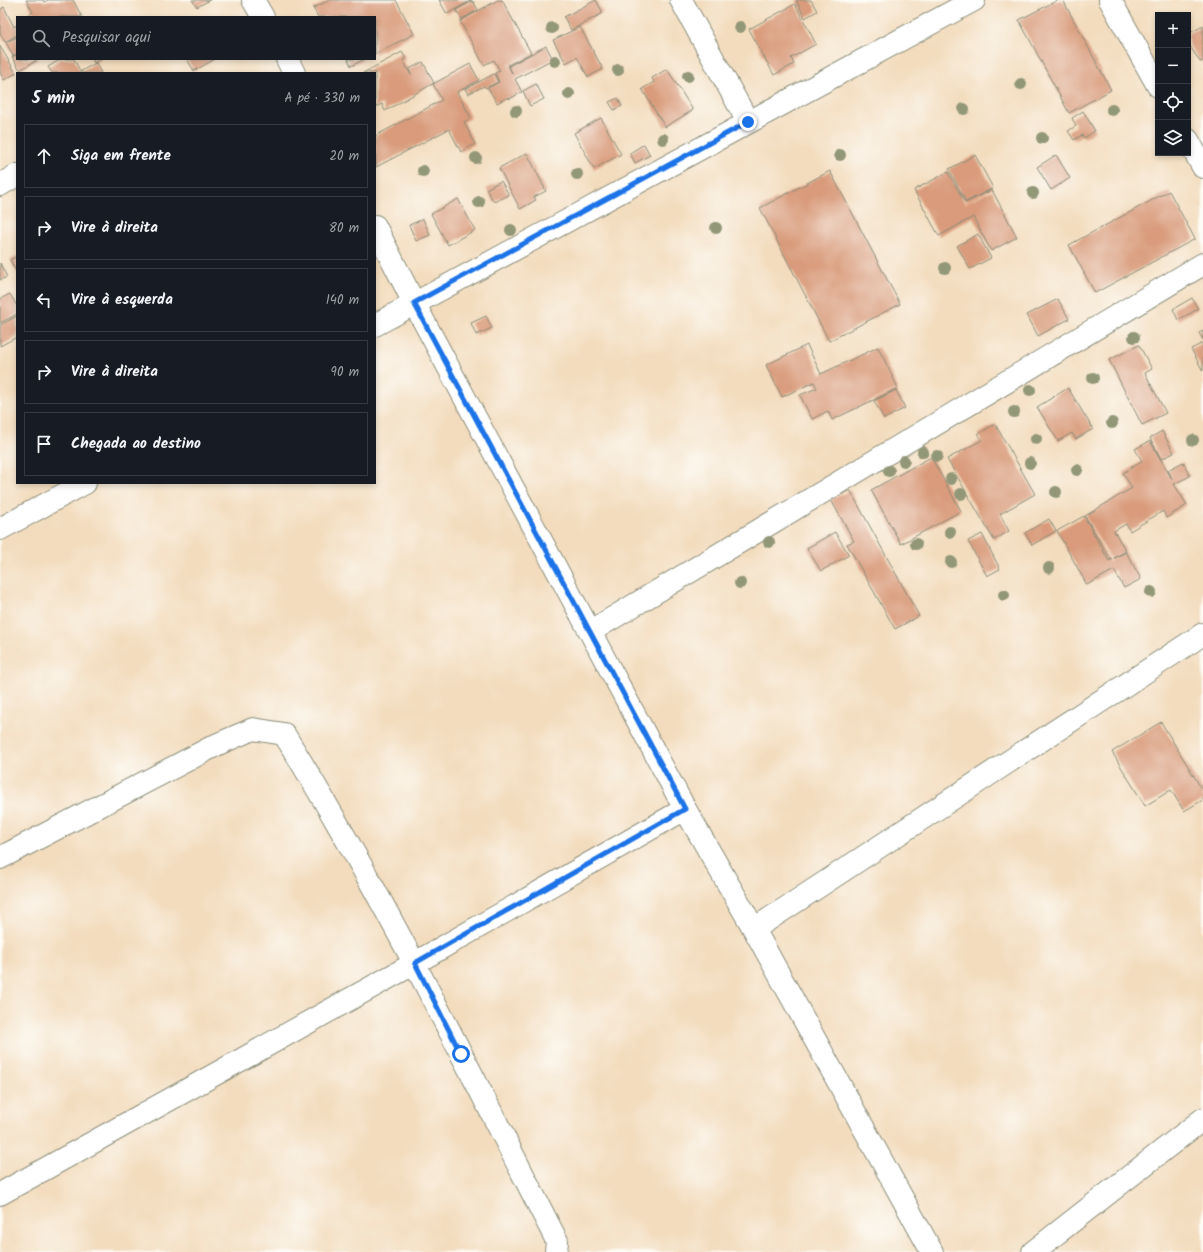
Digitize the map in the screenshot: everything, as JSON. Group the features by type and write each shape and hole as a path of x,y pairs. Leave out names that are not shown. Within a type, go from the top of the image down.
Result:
{"street":[{"path":"253,0 262,16"},
{"path":"681,0 748,122"},
{"path":"376,324 974,0"},
{"path":"1110,0 1157,84"},
{"path":"287,60 293,72"},
{"path":"1191,145 1203,167"},
{"path":"0,185 16,176"},
{"path":"376,228 414,303 685,809 754,929 932,1252"},
{"path":"591,631 1203,264"},
{"path":"0,530 83,484"},
{"path":"754,929 1203,634"},
{"path":"0,858 218,744 253,729 284,734 313,780 415,963 557,1241 556,1252"},
{"path":"0,1194 415,963 685,809"},
{"path":"1033,1252 1203,1119"}],"building":[{"path":"26,0 43,0 44,2 48,0 73,0 81,16 26,16 33,12"},
{"path":"192,0 210,0 197,7"},
{"path":"330,0 396,0 414,34 376,53 376,16 317,16 313,8"},
{"path":"439,0 472,0 447,14"},
{"path":"498,0 502,0 531,53 508,65 512,73 509,66 546,46 553,59 515,79 522,92 497,103 488,88 499,82 495,73 500,71 494,60 484,65 460,21"},
{"path":"596,0 603,13 571,30 564,17"},
{"path":"796,0 811,0 817,11 805,18"},
{"path":"1058,0 1063,0 1111,90 1069,113 1019,20"},
{"path":"473,1 478,10 462,19 456,10"},
{"path":"795,4 816,44 791,58 794,64 774,75 749,29"},
{"path":"4,7 14,27 16,26 16,36 5,42 0,33 0,10"},
{"path":"1203,26 1203,61 1200,62 1191,48 1191,32"},
{"path":"580,27 603,69 588,77 577,57 566,63 553,40"},
{"path":"16,37 16,54 13,56 6,42"},
{"path":"0,46 16,73 4,80 0,73"},
{"path":"402,52 406,59 403,60 411,75 409,69 423,62 434,83 385,111 382,104 376,107 376,72 365,72"},
{"path":"16,55 16,60 37,60 20,70 12,57"},
{"path":"59,60 74,60 80,72 51,72 48,67"},
{"path":"92,60 100,60 94,63"},
{"path":"188,60 213,60 194,71"},
{"path":"348,60 363,60 351,66"},
{"path":"96,63 100,72 82,72 81,71"},
{"path":"470,64 479,80 457,92 471,118 464,122 475,144 461,152 449,129 376,167 376,135 442,100 433,84"},
{"path":"667,69 693,110 665,127 642,89 654,82 652,78"},
{"path":"494,74 498,82 486,88 484,86 468,94 465,89"},
{"path":"536,84 544,99 530,106 523,91"},
{"path":"618,98 622,106 614,110 609,102"},
{"path":"1083,111 1095,131 1084,138 1082,135 1074,140 1068,131 1076,126 1072,118"},
{"path":"601,118 621,154 594,169 574,133"},
{"path":"644,144 650,155 635,163 630,153"},
{"path":"527,153 546,191 534,197 536,200 520,209 499,168"},
{"path":"975,155 993,188 966,202 949,169"},
{"path":"1056,155 1070,178 1051,190 1037,167"},
{"path":"830,171 900,304 829,341 760,208"},
{"path":"948,172 965,203 992,190 1017,237 991,251 973,217 939,236 914,190"},
{"path":"501,181 509,195 494,202 486,189"},
{"path":"1169,191 1195,239 1095,293 1069,245"},
{"path":"458,199 475,230 448,245 431,214"},
{"path":"423,219 430,235 416,241 409,225"},
{"path":"978,234 991,258 970,269 957,246"},
{"path":"16,257 16,271 10,260"},
{"path":"0,263 7,277 0,280"},
{"path":"10,294 16,304 16,315 0,323 0,299"},
{"path":"1192,298 1198,309 1178,320 1173,309"},
{"path":"1058,299 1069,319 1038,336 1027,315"},
{"path":"486,316 492,328 476,335 471,323"},
{"path":"16,317 16,338 0,346 0,325"},
{"path":"1203,331 1203,340 1199,333"},
{"path":"1203,343 1203,371 1191,349"},
{"path":"807,345 821,374 878,347 898,388 832,420 828,411 812,419 800,395 817,388 814,382 782,397 766,365"},
{"path":"1139,345 1152,369 1145,373 1166,413 1142,425 1109,360"},
{"path":"1068,388 1093,429 1076,439 1072,433 1058,441 1037,407"},
{"path":"896,390 905,408 884,419 874,401"},
{"path":"995,424 1035,494 1000,514 1009,531 994,540 947,459 982,440 978,434"},
{"path":"1162,431 1174,453 1161,459 1150,438"},
{"path":"1150,441 1172,479 1168,470 1183,462 1190,476 1174,484 1187,505 1166,518 1163,511 1130,531 1126,524 1114,531 1126,551 1111,560 1085,516 1132,488 1123,473 1142,461 1135,449"},
{"path":"931,457 961,511 901,544 871,490"},
{"path":"850,490 919,616 895,629 847,544 854,541 831,500"},
{"path":"1084,516 1109,561 1126,552 1141,579 1124,588 1114,570 1087,585 1057,531"},
{"path":"1049,519 1056,531 1032,545 1025,533"},
{"path":"835,532 849,555 821,571 807,548"},
{"path":"982,534 1000,569 987,576 968,541"},
{"path":"1161,722 1203,791 1203,800 1184,811 1171,790 1145,806 1112,752"}],"route":[{"path":"461,1054 415,963 685,809 414,303 748,122"}]}
